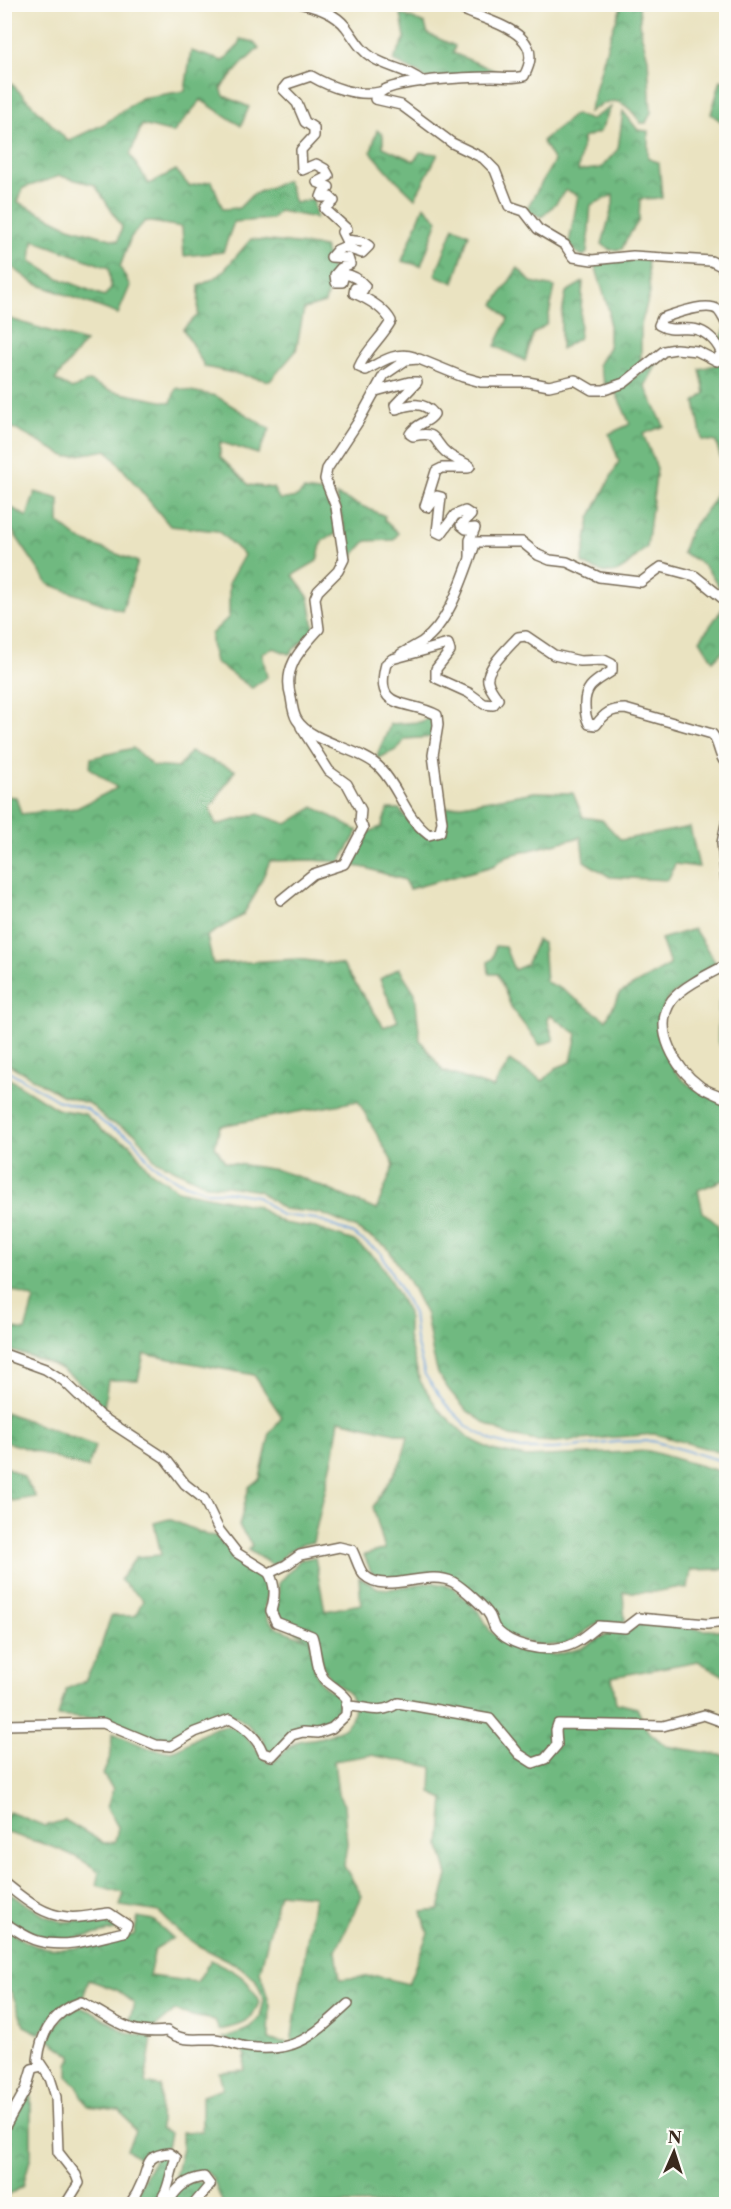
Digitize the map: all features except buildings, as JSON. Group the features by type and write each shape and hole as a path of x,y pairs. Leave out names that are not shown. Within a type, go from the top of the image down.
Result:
{"street":[{"path":"302,4 327,11 345,25 362,50 375,60 416,75 423,82"},
{"path":"452,4 463,12 517,33 527,45 531,56 524,76 423,82 373,93 349,91 325,84 311,76 287,84 282,89 297,103 305,122 314,128 314,136 301,150 302,170 316,164 325,169 329,176 316,182 329,187 322,192 321,197 330,197 334,201 325,209 347,229 342,232 346,240 363,242 369,246 362,253 344,247 337,250 332,257 348,258 350,264 341,268 335,275 336,282 342,282 344,274 360,280 365,286 363,290 355,288 354,293 375,305 388,315 391,321 379,340 363,356 359,368 366,370 392,356 407,355 481,382 528,382 549,386 574,380 592,390 604,390 624,383 664,351 676,348 697,351 717,361 721,352 718,344 703,331 695,328 664,328 659,325 662,318 700,307 711,307 719,311 726,322"},
{"path":"380,92 375,99 401,105 452,143 483,158 495,170 509,206 524,212 538,229 566,245 573,257 592,260 633,256 689,258 711,261 721,266 726,274"},
{"path":"280,900 313,874 344,864 363,828 360,821 361,810 346,784 329,771 297,720 289,692 288,676 295,655 319,629 315,598 318,591 338,571 344,559 336,507 325,479 334,458 384,375 406,360 419,359"},
{"path":"376,391 417,382 401,397 395,405 396,408 412,403 434,414 432,418 413,428 410,434 413,436 426,433 433,437 446,453 470,466 468,468 442,468 436,471 425,506 429,507 437,496 441,497 437,532 441,534 454,515 465,511 471,515 461,525 466,529 475,528 470,540 470,557"},
{"path":"297,720 325,741 365,757 380,766 417,826 429,835 440,832 442,822 433,756 438,725 437,715 427,709 400,704 389,699 383,688 383,674 386,664 424,641 440,621 461,586 476,542 522,542 538,555 550,560 567,562 599,577 641,582 661,567 687,573 695,576 726,601"},
{"path":"392,659 448,644 450,651 436,669 436,678 469,693 484,704 493,705 498,699 488,683 488,675 518,637 526,636 554,655 580,661 604,660 612,664 612,671 584,693 586,718 589,724 596,725 603,715 612,709 626,709 712,734 717,740 721,757 726,761"},
{"path":"726,824 722,843 726,882"},
{"path":"726,965 703,977 672,1000 664,1020 667,1044 679,1066 702,1087 726,1099"},
{"path":"4,1354 45,1369 64,1381 99,1415 165,1458 184,1484 204,1499 219,1530 237,1553 269,1573 274,1584 275,1599 271,1611 276,1622 312,1636 316,1648 317,1664 325,1681 339,1689 347,1699 346,1715 332,1728 318,1733 303,1732 292,1735 272,1756 263,1753 258,1742 243,1726 230,1719 195,1732 171,1746 156,1745 103,1724 4,1725"},
{"path":"269,1573 300,1555 339,1546 352,1550 363,1574 378,1582 402,1582 436,1577 453,1582 489,1614 494,1627 506,1639 542,1648 565,1647 583,1638 598,1626 626,1628 638,1618 707,1624 726,1622"},
{"path":"346,1706 363,1706 374,1712 391,1708 398,1702 490,1719 519,1754 533,1763 545,1759 557,1745 558,1724 663,1726 704,1715 726,1723"},
{"path":"4,1883 23,1899 44,1911 67,1917 109,1913 128,1925 124,1932 82,1941 54,1943 38,1941 4,1923"},
{"path":"66,2205 79,2183 76,2175 58,2152 56,2097 50,2079 38,2060 43,2036 64,2008 81,2002 128,2029 151,2033 167,2031 177,2039 217,2039 245,2047 269,2049 303,2042 348,2004"},
{"path":"4,2128 26,2089 32,2069 42,2067"},
{"path":"130,2205 144,2179 146,2165 157,2154 169,2152 176,2158 169,2177 166,2196 157,2205"},
{"path":"167,2205 178,2187 192,2179 204,2177 210,2185 194,2205"}],"green space":[{"path":"622,5 639,5 641,33 648,58 651,112 646,123 641,123 629,109 618,102 605,103 589,112 610,36"},
{"path":"401,14 425,24 428,34 455,46 453,53 496,71 425,79 419,73 393,61 405,38"},
{"path":"240,39 254,42 259,48 221,88 224,96 249,107 241,126 201,100 173,133 142,125 130,155 149,184 176,170 189,186 212,181 223,209 239,208 252,195 287,180 295,203 313,199 316,218 279,211 272,219 234,222 223,252 184,256 182,227 145,221 131,237 120,267 130,286 118,314 34,283 5,262 5,77 68,141 104,124 141,98 185,91 191,51 223,61 239,45","holes":["60,176 95,185 122,227 118,241 69,227 18,202 23,188","33,240 109,268 111,289 104,296 56,277 31,261"]},
{"path":"721,80 726,82 726,125 711,114"},
{"path":"611,107 600,132 583,138 578,171 601,168 618,149 623,111 638,130 648,131 648,158 659,163 662,198 640,199 639,220 622,249 610,250 602,244 613,204 613,195 591,205 587,253 583,256 575,252 569,243 578,196 567,190 541,217 526,210 554,161 542,141 575,114 590,120"},
{"path":"377,130 383,135 383,147 414,161 420,152 438,154 415,198 371,152"},
{"path":"424,206 438,220 421,266 402,261"},
{"path":"454,227 469,234 454,283 435,275"},
{"path":"251,239 324,247 333,273 325,303 304,309 296,351 270,381 205,367 183,329 198,315 199,286 220,275"},
{"path":"647,259 650,293 641,325 641,366 623,380 605,385 598,365 609,347 609,311 595,265 614,260"},
{"path":"518,268 531,282 555,287 547,324 533,334 525,361 495,346 508,319 494,304"},
{"path":"583,282 579,338 561,349 561,320 566,292"},
{"path":"4,317 85,342 55,380 72,389 89,381 111,391 171,403 176,388 216,396 270,429 258,454 220,442 220,457 249,485 273,488 280,500 297,497 304,490 325,493 332,509 336,534 322,541 317,561 293,575 309,598 314,629 289,654 274,648 262,653 267,677 252,688 215,662 211,644 211,634 229,617 229,582 244,555 218,531 170,526 107,450 67,457 9,426 4,415"},
{"path":"726,327 726,527 723,545 726,553 726,596 705,567 682,553 690,531 713,501 723,466 716,442 702,440 695,402 705,393 700,369 718,364 724,352 721,339"},
{"path":"660,359 645,386 664,426 643,434 657,468 647,547 618,572 603,572 582,563 590,518 619,461 609,434 630,424 615,391"},
{"path":"35,492 59,499 59,523 80,540 138,562 122,611 48,584 5,520 5,499 7,505 27,517"},
{"path":"336,495 385,516 384,520 398,533 394,540 366,541 349,560 349,546"},
{"path":"725,605 726,648 713,661 700,640"},
{"path":"435,716 433,737 405,739 398,749 377,759 390,724 420,722"},
{"path":"133,748 153,766 178,768 190,752 235,770 210,809 216,825 258,814 287,824 314,807 358,831 340,862 270,861 243,915 207,936 213,964 297,959 343,965 384,1027 398,1021 380,979 399,968 415,993 420,1040 443,1071 493,1088 510,1061 543,1081 556,1068 571,1062 577,1034 550,1015 547,1019 554,1040 540,1045 512,1009 498,974 489,974 488,962 493,958 495,946 505,947 514,970 526,965 537,940 543,943 546,982 561,989 606,1020 620,993 670,965 661,939 694,929 719,968 671,996 661,1014 661,1026 662,1039 676,1072 692,1087 726,1104 726,1179 698,1190 703,1212 718,1225 720,1260 726,1260 726,1454 655,1434 555,1442 510,1436 488,1425 466,1410 438,1374 426,1315 387,1247 355,1228 320,1213 283,1209 259,1191 206,1185 155,1160 135,1133 108,1121 90,1104 61,1095 5,1062 4,796 16,797 21,814 77,808 117,788 90,768 91,758","holes":["358,1101 394,1165 376,1210 302,1178 277,1170 225,1162 215,1146 220,1126"]},
{"path":"534,792 573,793 583,817 602,820 621,840 690,827 699,867 675,864 668,880 610,877 584,861 581,837 507,856 493,866 409,889 404,880 366,868 347,865 366,833 381,827 388,809 399,809 414,828 426,836 445,827 446,808"},
{"path":"726,991 726,1054 718,1042 719,1002"},
{"path":"5,1076 57,1109 85,1114 103,1131 130,1144 148,1169 178,1190 256,1206 283,1223 315,1228 354,1241 380,1262 408,1313 408,1337 420,1381 439,1410 469,1438 492,1450 526,1457 649,1451 726,1473 726,1569 691,1570 688,1589 623,1592 625,1622 598,1623 566,1644 541,1646 508,1636 498,1627 485,1599 456,1580 437,1573 402,1578 381,1577 371,1572 364,1555 385,1549 373,1507 402,1460 408,1436 339,1420 334,1453 313,1542 294,1548 272,1565 248,1550 252,1545 239,1526 249,1487 260,1478 270,1433 282,1417 254,1375 144,1354 138,1380 108,1380 104,1407 65,1371 38,1359 5,1349 5,1327 25,1331 34,1299 14,1291 5,1292"},
{"path":"5,1412 95,1446 88,1468 5,1442"},
{"path":"4,1466 23,1476 36,1497 12,1501 5,1494"},
{"path":"169,1519 207,1535 216,1536 235,1556 263,1576 269,1586 266,1616 282,1630 310,1640 318,1678 323,1685 344,1701 343,1712 333,1724 320,1730 304,1730 271,1753 267,1751 263,1740 236,1716 218,1717 192,1729 171,1743 158,1742 105,1720 58,1716 66,1689 85,1681 98,1655 111,1616 135,1616 143,1600 120,1580 136,1557 161,1555 154,1523"},
{"path":"315,1557 325,1611 361,1604 359,1577 378,1588 390,1589 431,1582 453,1587 480,1613 490,1631 505,1643 533,1652 556,1655 582,1648 613,1631 630,1631 640,1622 706,1630 726,1630 726,1677 698,1661 612,1677 616,1703 637,1708 647,1730 666,1746 726,1756 726,2204 223,2204 213,2179 207,2172 190,2173 177,2181 175,2177 182,2148 182,2132 202,2131 202,2095 223,2088 219,2072 244,2070 245,2055 240,2048 223,2038 246,2030 260,2018 264,2000 256,1980 239,1966 197,1945 180,1933 159,1912 120,1906 124,1893 96,1885 99,1872 89,1864 54,1848 5,1832 5,1820 9,1812 45,1826 65,1820 104,1843 115,1842 118,1827 107,1808 113,1789 103,1775 111,1754 112,1733 147,1747 169,1751 210,1730 228,1726 246,1736 268,1763 274,1762 285,1750 299,1741 325,1736 348,1724 353,1713 352,1699 327,1674 319,1647 279,1619 277,1611 279,1583 300,1560","holes":["371,1755 432,1767 431,1793 444,1799 440,1847 448,1875 439,1910 422,1912 428,1933 408,1984 377,1976 340,1979 336,1951 362,1896 344,1866 347,1844 344,1805 338,1794 334,1761","279,1893 314,1896 291,2043 269,2040 270,2006 260,1972"]},
{"path":"4,1890 45,1916 63,1922 105,1919 119,1929 65,1939 34,1934 5,1917"},
{"path":"138,1917 153,1920 173,1938 155,1949 149,1976 197,1982 211,1960 240,1976 251,1986 259,2002 252,2016 244,2023 219,2030 215,2020 175,2011 153,2029 129,2024 134,2003 117,1990 89,1980 83,1997 63,2004 40,2034 24,2026 12,1993 5,1987 4,1929 40,1947 53,1949 81,1947 134,1935"},
{"path":"80,2007 95,2013 126,2032 152,2038 145,2083 161,2086 160,2129 170,2134 167,2147 156,2150 143,2161 127,2149 135,2131 120,2110 88,2106 77,2086 68,2077 68,2064 72,2056 48,2039 66,2012"},
{"path":"31,2091 31,2156 23,2186 5,2197 5,2135"},
{"path":"158,2155 170,2156 170,2161 153,2204 133,2204 146,2173"},
{"path":"192,2181 205,2182 208,2186 191,2204 170,2204 179,2188"}],"waterway":[{"path":"4,1068 57,1100 87,1109 105,1124 132,1138 151,1163 178,1181 208,1192 230,1192 256,1196 281,1215 316,1219 353,1234 381,1253 413,1313 416,1341 425,1375 446,1405 468,1427 493,1441 521,1449 555,1449 617,1442 652,1441 726,1462"}]}
